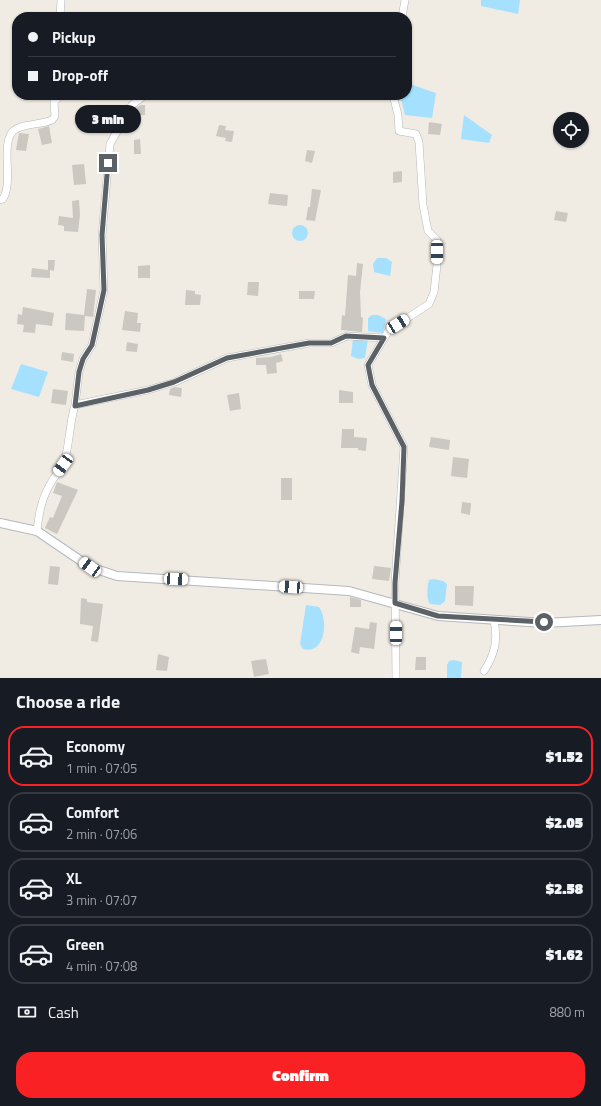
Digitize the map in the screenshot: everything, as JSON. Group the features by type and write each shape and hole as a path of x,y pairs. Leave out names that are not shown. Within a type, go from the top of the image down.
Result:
{"street":[{"path":"60,12 61,0"},
{"path":"403,12 405,0"},
{"path":"0,200 3,199 7,187 5,156 10,136 14,130 52,120 55,116 54,102 56,100"},
{"path":"37,531 39,508 52,481 63,465 70,434 69,425 75,406 79,372 83,359 92,345 104,290 102,235 110,144 132,105 138,100"},
{"path":"394,100 398,115 399,131 416,134 419,142 423,205 428,231 437,240 437,264 434,292 429,304 389,330 368,365 372,385 404,447 402,501 395,583 396,678"},
{"path":"75,406 148,390 174,382 227,358 309,343 331,343 346,336 384,338"},
{"path":"0,523 37,531 90,567 117,576 349,591 438,616 544,622 601,620"},
{"path":"484,671 493,658 496,630 494,620"}],"water":[{"path":"481,0 520,0 518,14 481,6"},
{"path":"412,85 436,93 432,118 405,115 401,100 412,100"},
{"path":"464,115 492,135 489,143 461,139"},
{"path":"300,225 307,230 308,233 303,240 300,241 293,236 292,233 297,226"},
{"path":"377,258 386,258 392,262 390,276 374,272 373,264"},
{"path":"372,315 378,315 386,319 383,333 368,331 368,318"},
{"path":"353,339 368,339 365,358 358,359 351,356"},
{"path":"21,364 48,372 39,397 11,389"},
{"path":"434,579 443,581 447,584 445,601 440,605 430,604 427,596 429,580"},
{"path":"306,605 319,607 324,620 323,635 320,642 316,647 310,649 303,649 300,644"},
{"path":"454,660 462,662 461,678 447,678 447,665 449,661"}],"building":[{"path":"141,105 145,105 145,115 134,115 136,108"},
{"path":"109,107 120,108 119,118 109,117"},
{"path":"429,122 442,124 440,135 428,134"},
{"path":"219,125 226,126 225,130 234,131 232,142 225,141 226,138 216,136"},
{"path":"49,126 52,143 42,145 38,129"},
{"path":"19,133 29,134 26,151 16,150"},
{"path":"140,139 141,154 134,154 134,140"},
{"path":"307,150 315,151 312,163 305,161"},
{"path":"84,164 86,184 74,185 72,165"},
{"path":"402,171 402,182 393,183 393,172"},
{"path":"312,189 321,190 315,221 306,220 308,207 310,207"},
{"path":"270,193 288,195 287,206 268,204"},
{"path":"79,200 80,215 78,232 64,231 64,226 58,225 59,216 73,218 72,201"},
{"path":"556,211 568,213 566,222 554,220"},
{"path":"48,260 55,260 54,271 50,270 50,278 31,277 32,268 48,270"},
{"path":"357,263 363,264 360,292 361,317 363,318 362,332 341,330 342,315 345,316 348,275 356,276"},
{"path":"150,265 150,278 138,278 138,266"},
{"path":"248,282 259,282 258,296 247,295"},
{"path":"87,289 96,290 93,317 85,316 84,331 65,330 66,313 84,315"},
{"path":"186,290 195,291 195,294 201,295 200,305 185,305"},
{"path":"299,291 315,291 314,299 299,299"},
{"path":"23,307 54,313 52,326 36,324 35,333 23,332 24,325 17,324 18,314 22,315"},
{"path":"125,311 138,313 137,323 141,323 140,332 122,330"},
{"path":"127,342 138,344 137,352 126,351"},
{"path":"62,352 74,354 73,362 61,360"},
{"path":"281,354 283,361 276,363 277,373 267,374 266,365 256,365 256,358 271,357"},
{"path":"175,387 182,388 181,397 169,395 170,389"},
{"path":"53,389 68,391 66,405 51,403"},
{"path":"339,390 353,392 353,403 339,403"},
{"path":"239,393 241,409 230,411 227,395"},
{"path":"342,429 354,429 354,437 367,438 366,451 358,450 358,448 341,448"},
{"path":"431,437 450,440 449,450 429,447"},
{"path":"453,457 469,459 467,478 451,476"},
{"path":"281,478 292,478 292,500 281,500"},
{"path":"57,482 78,490 57,534 45,528 50,517 53,518 62,496 53,493"},
{"path":"462,502 471,503 470,515 461,513"},
{"path":"50,566 60,567 58,585 48,584"},
{"path":"374,566 391,568 389,581 372,579"},
{"path":"455,586 474,586 473,606 455,605"},
{"path":"350,597 361,600 361,607 350,607"},
{"path":"81,598 87,599 87,602 103,604 98,642 91,641 93,626 80,624"},
{"path":"370,622 377,623 374,649 360,647 359,654 351,652 355,627 369,629"},
{"path":"158,654 169,657 167,671 156,670"},
{"path":"416,657 426,657 426,670 415,670"},
{"path":"266,659 269,674 254,677 251,661"}],"route":[{"path":"108,163 102,235 104,290 98,311 92,345 83,359 79,372 75,406 91,401 148,390 174,382 202,368 227,358 309,343 331,343 346,336 372,336 384,338 368,365 372,385 404,447 395,603 438,616 544,622"}]}
